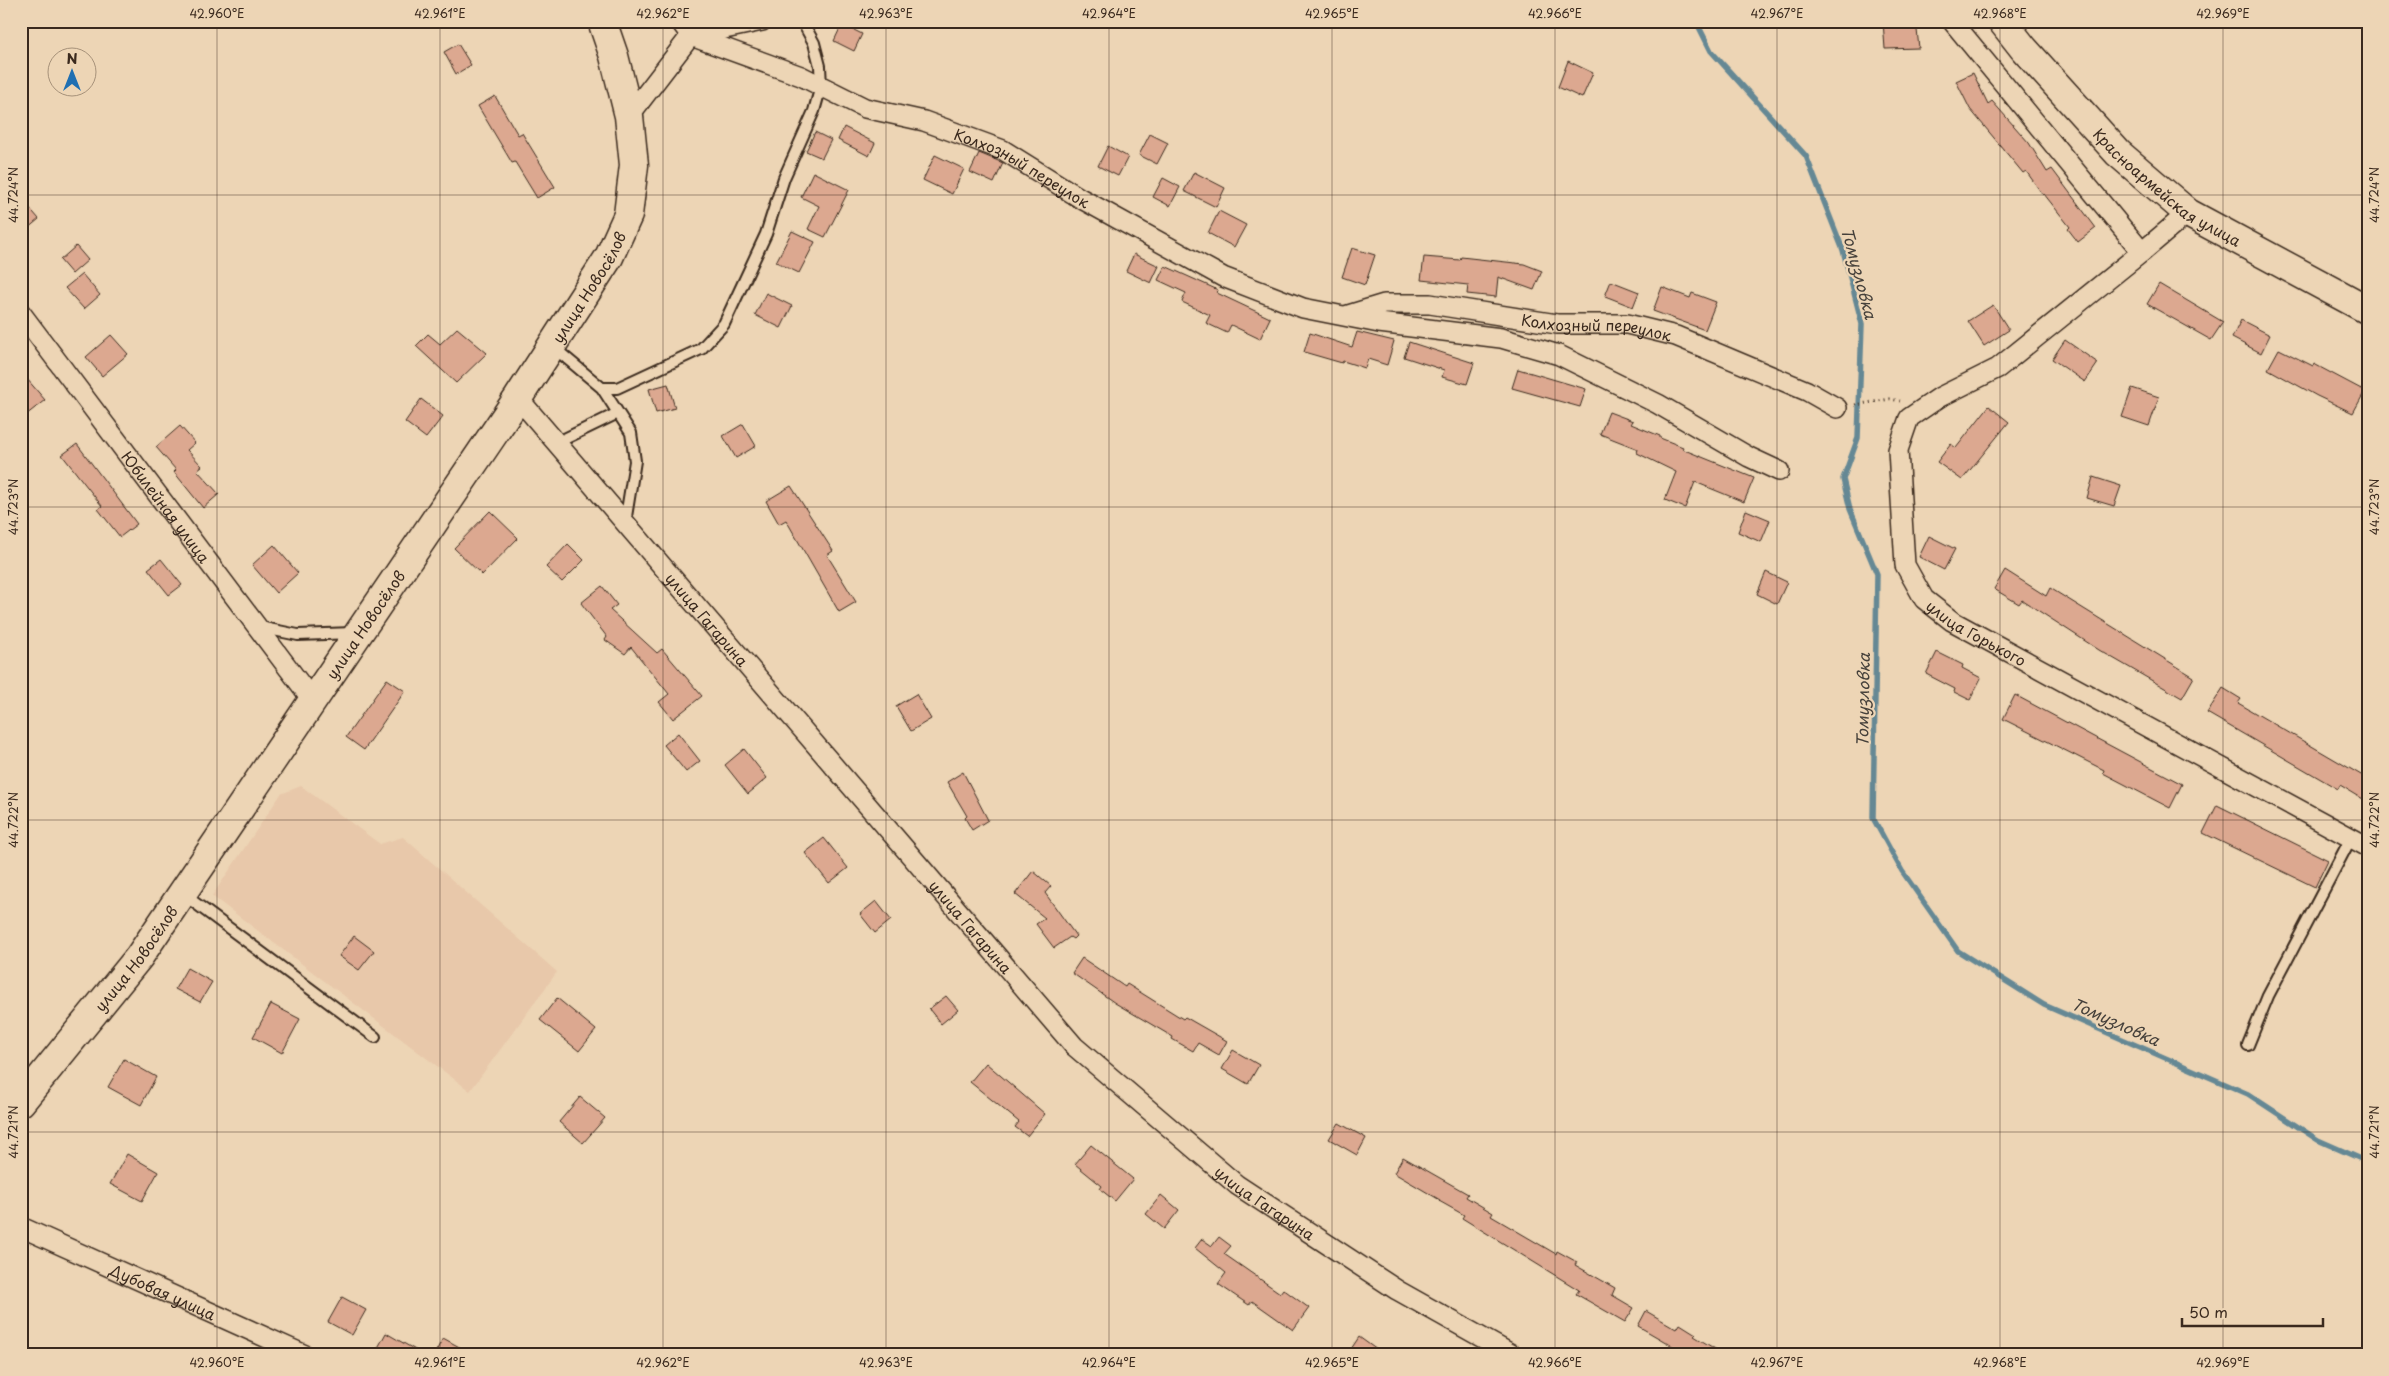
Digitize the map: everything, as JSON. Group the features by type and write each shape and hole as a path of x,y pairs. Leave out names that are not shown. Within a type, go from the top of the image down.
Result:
{"main road":[{"name":"улица Новосёлов","path":"21,1102 139,957 518,398 609,257 628,215 634,165 629,116 614,56 602,21"},
{"name":"Красноармейская улица","path":"2002,21 2024,49 2118,153 2188,213 2368,310"}],"street":[{"path":"629,116 691,26 762,21"},
{"path":"1952,21 1987,66 2142,252"},
{"name":"Колхозный переулок","path":"691,26 801,76 865,108 924,121 1003,150 1080,198 1223,277 1303,308 1379,323 1501,338 1559,355 1658,404 1749,457 1779,471"},
{"name":"улица Горького","path":"2188,213 1998,368 1940,397 1909,418 1898,450 1905,565 1924,598 1952,621 2360,842"},
{"name":"Колхозный переулок","path":"1344,316 1384,304 1430,304 1557,324 1627,324 1676,336 1807,391 1837,408"},
{"name":"Юбилейная улица","path":"21,313 313,701"},
{"name":"улица Гагарина","path":"518,398 1074,1046 1237,1185 1397,1290 1513,1355"},
{"name":"Дубовая улица","path":"21,1227 305,1355"}],"lane":[{"path":"602,388 617,388 701,349 724,324 766,234 784,178 814,112 822,86 820,66 814,43 802,21"},
{"path":"552,346 602,388 631,434 635,461 625,523"},
{"path":"556,443 618,413"},
{"path":"258,627 298,635 331,635 360,632"},
{"path":"2248,1045 2268,996 2360,842"},
{"path":"182,894 375,1037"}],"path":[{"path":"1837,408 1890,399"}],"shaded area":[{"path":"301,786 380,844 403,837 557,972 470,1091 212,896 281,794"}],"building":[{"path":"1883,21 1916,21 1919,48 1885,49"},
{"path":"842,24 862,34 854,51 834,41"},
{"path":"458,44 471,65 456,74 444,52"},
{"path":"1568,61 1593,73 1582,98 1558,87"},
{"path":"1973,73 1988,104 1992,101 2029,143 2047,172 2052,169 2096,228 2078,242 2068,229 2070,227 2026,171 2023,173 1970,109 1956,81"},
{"path":"495,96 518,135 522,133 555,187 537,198 515,162 512,163 478,106"},
{"path":"844,127 875,143 869,156 838,140"},
{"path":"815,132 831,140 822,158 806,151"},
{"path":"1150,134 1168,143 1157,164 1139,155"},
{"path":"1108,146 1128,157 1118,176 1098,166"},
{"path":"979,153 1003,163 994,183 970,172"},
{"path":"935,155 964,169 952,194 923,180"},
{"path":"813,172 849,190 825,237 808,229 819,206 801,197"},
{"path":"1194,172 1225,188 1216,207 1184,191"},
{"path":"1163,178 1180,187 1170,206 1153,197"},
{"path":"21,198 39,219 21,234"},
{"path":"1219,211 1246,225 1234,247 1208,233"},
{"path":"792,231 815,242 799,273 776,262"},
{"path":"76,246 88,260 72,274 60,260"},
{"path":"1352,248 1375,255 1365,285 1342,277"},
{"path":"1134,254 1159,266 1151,283 1126,271"},
{"path":"1424,257 1460,260 1461,257 1524,264 1542,271 1534,290 1498,277 1496,297 1467,294 1468,285 1421,280"},
{"path":"1165,266 1218,290 1217,293 1270,318 1260,339 1231,325 1227,333 1206,323 1210,315 1182,302 1186,293 1158,280"},
{"path":"82,274 100,295 84,309 65,288"},
{"path":"1611,281 1639,292 1633,307 1605,296"},
{"path":"2159,284 2223,322 2211,340 2147,304"},
{"path":"1662,287 1690,298 1692,293 1716,302 1705,330 1653,311"},
{"path":"766,293 792,306 781,328 755,315"},
{"path":"1993,305 2009,330 1984,346 1968,321"},
{"path":"2241,320 2270,335 2261,353 2232,338"},
{"path":"457,328 487,353 456,383 416,346 428,334 440,344"},
{"path":"1357,332 1394,341 1387,365 1368,359 1365,368 1304,352 1310,333 1352,347"},
{"path":"111,335 128,354 102,376 86,357"},
{"path":"2065,340 2098,363 2085,382 2052,359"},
{"path":"1409,342 1474,363 1467,384 1442,377 1444,370 1404,357"},
{"path":"2279,349 2313,366 2314,364 2365,391 2353,413 2268,369"},
{"path":"1518,369 1586,389 1580,407 1512,388"},
{"path":"21,372 45,400 21,419"},
{"path":"668,384 675,408 656,413 649,389"},
{"path":"2132,388 2159,397 2149,426 2122,417"},
{"path":"421,399 443,416 426,438 405,422"},
{"path":"1989,406 2009,422 1962,480 1937,462 1951,444 1956,448"},
{"path":"1609,412 1633,421 1631,424 1683,447 1682,449 1754,478 1744,502 1695,482 1685,508 1665,500 1676,472 1637,453 1638,449 1600,434"},
{"path":"743,424 756,446 736,458 723,436"},
{"path":"180,426 195,443 187,450 202,466 197,470 219,494 203,508 174,472 176,470 156,447"},
{"path":"77,444 137,524 120,537 98,509 102,506 62,455"},
{"path":"2093,477 2121,486 2114,506 2087,498"},
{"path":"791,486 833,551 827,555 856,602 839,612 786,520 779,524 766,501"},
{"path":"1746,510 1770,520 1761,542 1738,532"},
{"path":"490,511 518,538 482,575 454,548"},
{"path":"1929,536 1955,549 1944,570 1919,557"},
{"path":"568,544 584,560 562,582 546,567"},
{"path":"274,545 298,573 276,593 252,565"},
{"path":"161,559 182,585 169,595 148,569"},
{"path":"2005,570 2046,596 2050,588 2194,677 2182,698 2099,650 2022,600 2019,604 1994,589"},
{"path":"1766,572 1787,582 1777,604 1757,594"},
{"path":"602,586 617,605 610,610 657,653 662,649 702,696 673,719 659,702 669,694 631,647 625,654 605,640 607,637 581,603"},
{"path":"1937,652 1963,665 1962,668 1981,678 1970,700 1954,692 1955,689 1926,674"},
{"path":"387,679 405,691 364,750 346,737"},
{"path":"2223,688 2241,699 2238,703 2368,779 2368,802 2340,785 2338,789 2207,713"},
{"path":"916,694 931,719 911,731 896,706"},
{"path":"2015,695 2182,784 2170,808 2103,773 2104,770 2003,719"},
{"path":"678,733 700,761 686,772 664,745"},
{"path":"744,749 767,778 748,794 725,765"},
{"path":"963,772 988,820 972,830 965,818 967,816 947,782"},
{"path":"2217,805 2328,860 2315,887 2203,833"},
{"path":"824,838 848,868 829,883 805,853"},
{"path":"1033,871 1051,886 1045,893 1076,936 1073,939 1070,937 1054,948 1036,924 1045,918 1015,894"},
{"path":"876,901 891,920 875,933 860,914"},
{"path":"354,936 374,951 359,970 339,956"},
{"path":"1082,958 1125,987 1127,984 1183,1019 1185,1017 1227,1041 1219,1055 1198,1043 1193,1051 1115,1003 1072,973"},
{"path":"187,968 212,982 200,1002 175,989"},
{"path":"946,996 958,1010 941,1024 929,1009"},
{"path":"557,998 596,1030 579,1051 540,1020"},
{"path":"271,1004 300,1019 282,1053 253,1037"},
{"path":"1233,1050 1259,1065 1248,1084 1222,1069"},
{"path":"124,1059 156,1077 141,1105 108,1087"},
{"path":"986,1063 1045,1114 1027,1136 1015,1127 1019,1122 970,1082"},
{"path":"580,1097 605,1118 583,1143 559,1122"},
{"path":"1339,1123 1366,1138 1357,1155 1329,1139"},
{"path":"1091,1145 1133,1179 1115,1201 1100,1189 1102,1186 1075,1164"},
{"path":"127,1154 158,1172 142,1201 110,1184"},
{"path":"1403,1157 1468,1194 1466,1197 1493,1213 1491,1216 1556,1254 1557,1251 1577,1262 1575,1265 1615,1288 1612,1295 1634,1308 1625,1322 1576,1294 1579,1290 1462,1218 1464,1215 1394,1173"},
{"path":"1161,1195 1179,1210 1164,1229 1146,1214"},
{"path":"1219,1237 1231,1246 1224,1254 1280,1293 1283,1289 1309,1308 1293,1330 1252,1301 1249,1305 1218,1284 1226,1273 1195,1248 1202,1239 1212,1246"},
{"path":"342,1297 366,1310 352,1335 328,1322"},
{"path":"1646,1311 1677,1329 1680,1324 1696,1334 1694,1336 1725,1355 1688,1355 1638,1326"},
{"path":"386,1333 424,1355 374,1355"},
{"path":"1359,1337 1384,1355 1347,1355"},
{"path":"443,1338 474,1355 434,1355"}],"waterway":[{"name":"Томузловка","path":"1696,21 1711,51 1806,156 1843,250 1862,324 1858,438 1843,479 1850,509 1877,574 1873,818 1902,871 1958,951 2044,1005 2248,1094 2318,1140 2368,1162"}]}
